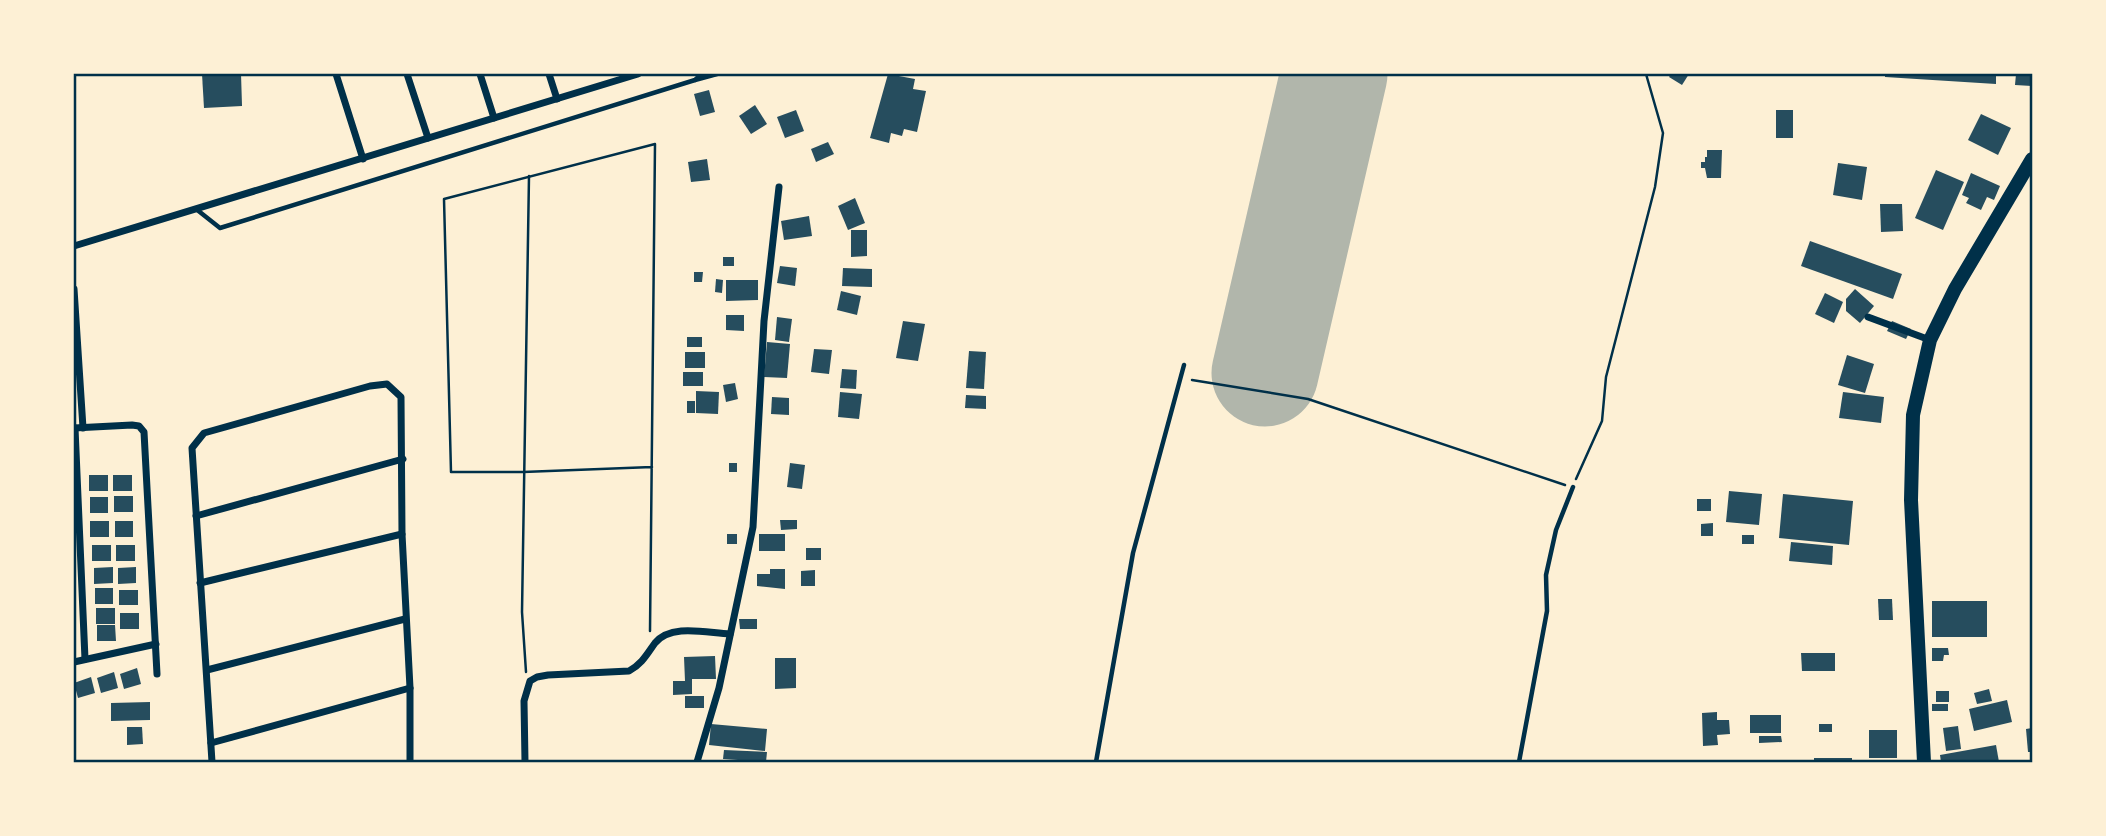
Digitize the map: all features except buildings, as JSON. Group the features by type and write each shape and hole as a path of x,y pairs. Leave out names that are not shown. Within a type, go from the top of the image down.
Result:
{"main road":[{"path":"1924,762 1911,500 1913,415 1930,341 1955,289 2032,159"}],"street":[{"path":"336,74 363,159"},
{"path":"408,74 428,138"},
{"path":"480,74 494,118"},
{"path":"549,74 556,99"},
{"path":"74,246 556,99 620,76 638,74"},
{"path":"697,762 719,688 753,527 764,321 779,187"},
{"path":"74,289 85,660"},
{"path":"1868,317 1930,341"},
{"path":"212,762 192,448 204,432 370,386 387,384 401,397 402,534 410,688 410,762"},
{"path":"77,428 132,425 142,428 144,432 157,674"},
{"path":"196,516 402,460"},
{"path":"200,583 402,534"},
{"path":"207,670 405,619"},
{"path":"524,762 524,701 530,681 548,675 629,670 638,666 650,649 668,632 730,634"},
{"path":"74,662 156,644"},
{"path":"211,743 410,688"}],"lane":[{"path":"695,80 701,74"},
{"path":"196,209 220,228 717,74"},
{"path":"1096,762 1133,553 1184,365"},
{"path":"1519,762 1547,611 1546,575 1556,530 1573,487"}],"path":[{"path":"1181,378 1308,399 1573,487 1602,421 1606,377 1655,187 1663,133 1646,74"},
{"path":"650,649 648,603 652,467 655,144 444,199 451,472 652,467"},
{"path":"529,176 523,624 526,668 530,681"}],"runway":[{"path":"1265,373 1334,74"}]}
